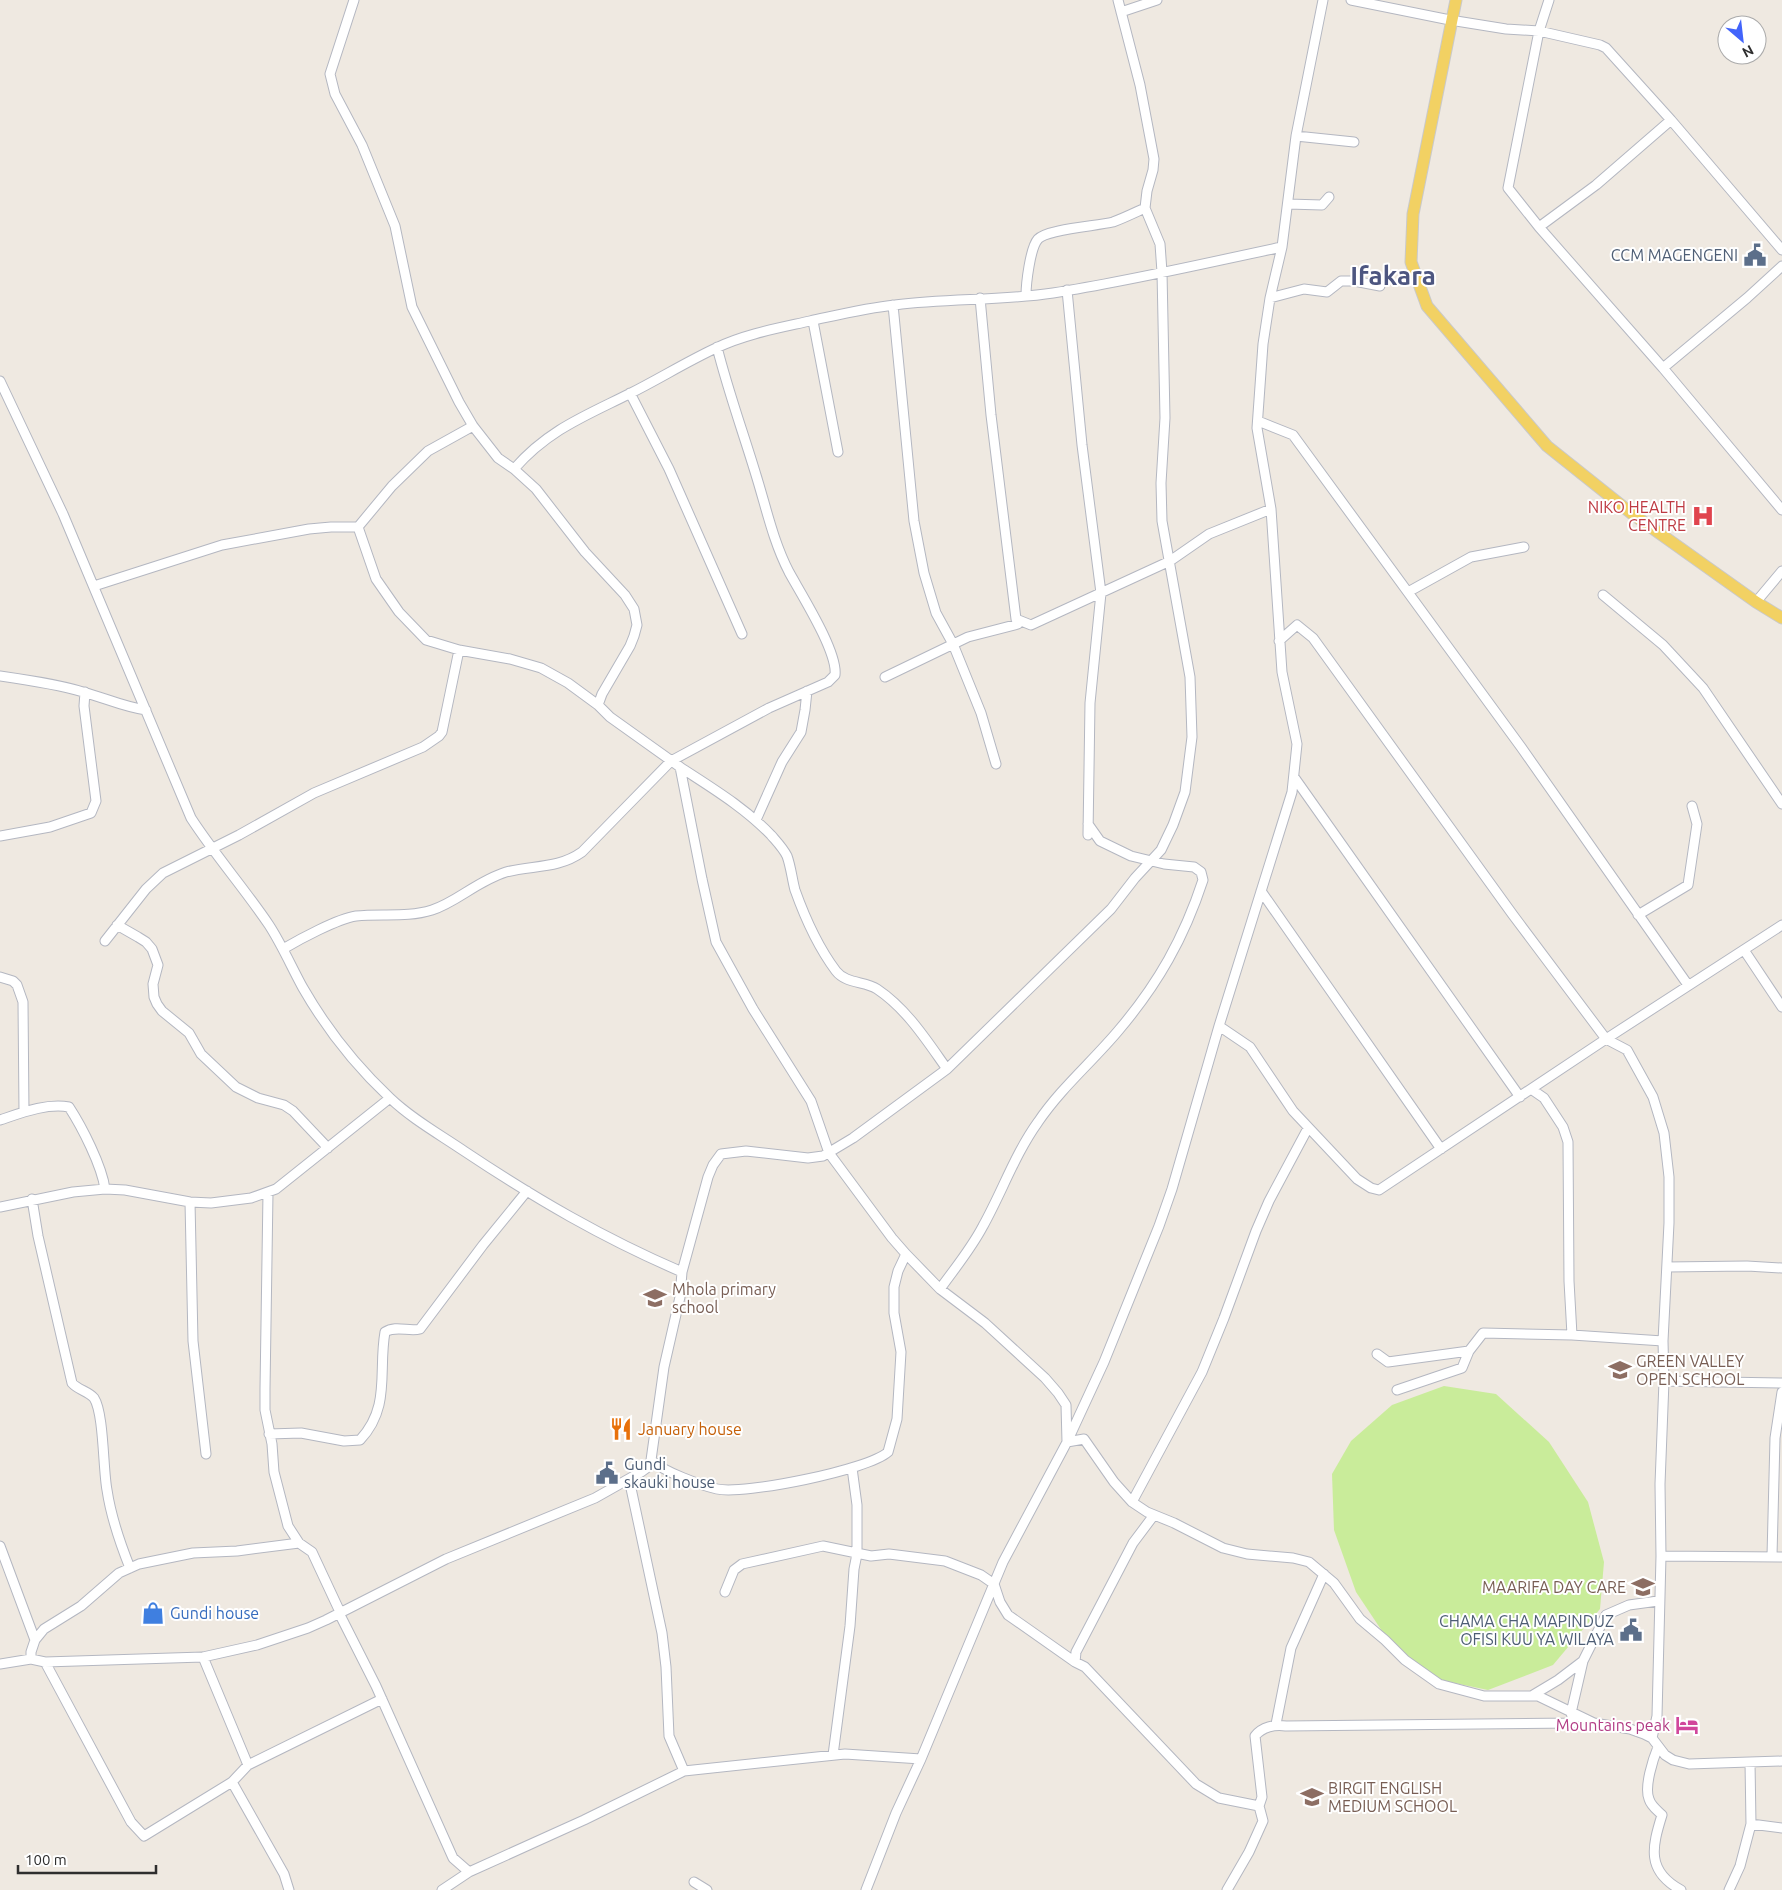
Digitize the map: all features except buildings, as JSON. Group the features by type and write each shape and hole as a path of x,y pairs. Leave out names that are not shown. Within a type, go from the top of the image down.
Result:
{"main road":[{"path":"1456,0 1450,20 1413,214 1411,262 1426,306 1547,446 1631,512 1756,602 1782,618"}],"street":[{"path":"354,0 330,74 335,94 362,146 395,226 412,307 459,402 473,426 498,458 514,469 536,489 585,552 625,595 634,609 637,625 634,636 602,694 598,705"},
{"path":"0,1664 31,1659 44,1662 204,1657 257,1644 308,1628 446,1559 595,1498 648,1467 651,1460 664,1367 680,1297 682,1272 708,1177 718,1156 724,1153 746,1151 816,1158 829,1153 853,1138 947,1069 1111,909 1167,841 1185,792 1192,737 1190,677 1162,521 1161,483 1165,418 1162,272 1160,244 1144,208 1154,159 1140,85 1118,0"},
{"path":"1121,12 1157,0"},
{"path":"866,1890 896,1813 921,1759 1003,1562 1068,1442 1104,1362 1172,1190 1219,1026 1292,792 1297,744 1282,672 1271,509 1257,428 1263,344 1270,298 1282,247 1296,136 1323,0"},
{"path":"1351,0 1450,20 1506,29 1539,31 1606,48 1672,120 1782,250"},
{"path":"1547,0 1507,185 1540,227 1663,368 1782,510"},
{"path":"1540,227 1596,186 1672,120"},
{"path":"1296,136 1354,142"},
{"path":"1288,204 1322,205 1329,197"},
{"path":"1026,296 1030,263 1036,241 1039,238 1060,231 1112,222 1144,208"},
{"path":"514,469 544,439 578,418 717,348 746,337 893,305 936,300 1026,296 1162,272 1282,247"},
{"path":"1663,368 1747,298 1782,266"},
{"path":"1270,298 1304,289 1327,292 1341,281 1348,280 1380,286"},
{"path":"1066,290 1082,445 1101,593 1090,703 1088,835"},
{"path":"885,677 968,638 1018,624 991,415 980,298"},
{"path":"893,305 914,521 924,573 936,612 954,644 981,714 996,764"},
{"path":"813,321 838,452"},
{"path":"283,949 302,938 347,918 425,912 438,908 479,883 503,873 568,861 582,852 671,761 835,675 835,664 813,615 788,570 770,523 726,383 717,348"},
{"path":"0,381 63,514 191,818 211,849 259,911 283,949 303,988 322,1017 349,1052 390,1098 427,1126 527,1192 602,1235 682,1272"},
{"path":"630,393 669,469 742,634"},
{"path":"1258,421 1293,436 1521,747 1688,985"},
{"path":"358,527 392,486 428,452 473,426"},
{"path":"1016,619 1031,625 1170,561 1209,534 1271,509"},
{"path":"94,586 222,545 309,529 358,527"},
{"path":"358,527 376,579 399,612 426,640 459,650 510,659 541,668 568,683 671,761 732,800 756,820 778,843 786,855 796,892 814,935 837,973 849,980 876,988 886,995 916,1025 947,1069"},
{"path":"1408,592 1470,557 1524,547"},
{"path":"1756,602 1782,571"},
{"path":"1603,595 1663,645 1704,688 1782,804"},
{"path":"1279,641 1297,625 1313,638 1513,915 1606,1039 1627,1050 1653,1097 1664,1133 1669,1177 1663,1341 1664,1381 1660,1484 1657,1716 1652,1738"},
{"path":"105,941 158,876 314,794 423,747 439,736 444,724 459,650"},
{"path":"0,676 41,681 85,692 129,708 146,710"},
{"path":"756,820 782,762 801,732 806,691"},
{"path":"0,836 50,826 91,813 96,801 84,706 85,692"},
{"path":"680,767 716,942 752,1009 812,1101 829,1153 906,1254 940,1289 985,1323 1045,1378 1058,1393 1066,1405 1068,1442"},
{"path":"1294,777 1520,1096"},
{"path":"1638,915 1688,885 1697,824 1692,806"},
{"path":"940,1289 967,1254 1036,1124 1063,1088 1118,1031 1155,982 1186,928 1203,880 1201,872 1194,867 1131,856 1100,841 1088,824"},
{"path":"1261,891 1440,1149"},
{"path":"117,925 138,937 152,950 158,965 153,984 154,997 157,1004 162,1011 189,1034 201,1054 236,1087 258,1098 284,1105 293,1111 328,1148"},
{"path":"1219,1026 1250,1047 1293,1111 1357,1180 1379,1190 1688,985 1782,925"},
{"path":"1744,950 1782,1007"},
{"path":"0,977 13,981 17,985 23,1002 24,1112"},
{"path":"1531,1089 1544,1098 1563,1127 1568,1142 1569,1281 1572,1335"},
{"path":"0,1207 32,1199 105,1189 125,1190 190,1202 211,1203 232,1201 268,1193 276,1189 390,1098"},
{"path":"0,1120 24,1112 61,1106 69,1107 104,1177 105,1189"},
{"path":"1132,1502 1202,1372 1269,1201 1308,1128"},
{"path":"269,1434 301,1433 344,1441 360,1440 372,1422 382,1396 385,1332 391,1329 420,1329 482,1246 527,1192"},
{"path":"268,1193 265,1410 274,1472 281,1504 288,1526 299,1544 312,1552 339,1613 382,1699 453,1858 469,1872"},
{"path":"32,1199 38,1236 72,1383 76,1388 94,1398 96,1405 100,1423 109,1502 130,1568"},
{"path":"190,1202 194,1341 206,1454"},
{"path":"651,1460 662,1469 718,1490 737,1490 784,1484 864,1465 888,1452 897,1418 901,1352 894,1313 894,1287 898,1271 906,1254"},
{"path":"1666,1267 1747,1266 1782,1268"},
{"path":"1397,1390 1462,1368 1469,1352 1483,1333 1572,1335 1663,1341"},
{"path":"1377,1354 1388,1362 1469,1352"},
{"path":"1664,1381 1782,1383"},
{"path":"1772,1556 1774,1438 1782,1392"},
{"path":"1068,1442 1084,1439 1104,1471 1132,1502 1147,1512 1191,1530 1224,1548 1246,1554 1301,1559 1309,1562 1339,1589 1360,1619 1405,1660 1439,1684 1484,1696 1533,1695 1594,1724"},
{"path":"833,1755 850,1626 854,1569 857,1554 857,1505 852,1468"},
{"path":"629,1479 662,1633 666,1667 669,1736 684,1771"},
{"path":"1075,1662 1076,1652 1133,1543 1154,1515"},
{"path":"31,1659 34,1640 44,1629 81,1606 119,1573 130,1568 140,1564 193,1553 237,1551 299,1544"},
{"path":"0,1546 34,1640"},
{"path":"725,1592 734,1570 747,1562 823,1546 871,1556 889,1554 945,1561 981,1575 994,1584 1000,1602 1008,1615 1075,1662 1085,1666 1196,1784 1220,1798 1259,1806"},
{"path":"1660,1556 1782,1557"},
{"path":"1276,1724 1291,1648 1324,1574"},
{"path":"1574,1724 1572,1713 1583,1661 1606,1615 1629,1605 1658,1601"},
{"path":"204,1657 248,1765"},
{"path":"1533,1695 1558,1680 1583,1661"},
{"path":"44,1662 131,1822 144,1836 232,1782 248,1765 382,1699"},
{"path":"1227,1890 1249,1852 1263,1821 1259,1806 1262,1797 1255,1736 1260,1731 1276,1724 1286,1726 1594,1724 1630,1729 1652,1738 1665,1755 1673,1760 1689,1764 1782,1761"},
{"path":"1658,1747 1650,1775 1648,1797 1653,1807 1662,1815 1654,1847 1654,1858 1664,1878 1681,1890"},
{"path":"442,1890 469,1872 584,1820 684,1771 845,1754 921,1759"},
{"path":"1729,1890 1740,1866 1750,1824 1750,1762"},
{"path":"232,1782 284,1874 289,1890"},
{"path":"1750,1824 1782,1828"},
{"path":"694,1882 707,1890"}],"green space":[{"path":"1444,1386 1496,1394 1549,1442 1588,1502 1604,1562 1600,1609 1553,1665 1488,1690 1435,1679 1392,1646 1356,1592 1334,1530 1332,1474 1351,1441 1392,1405"}],"place":[{"name":"CCM MAGENGENI","path":"1755,255"},
{"name":"NIKO HEALTH CENTRE","path":"1703,516"},
{"name":"Mhola primary school","path":"655,1298"},
{"name":"GREEN VALLEY OPEN SCHOOL","path":"1620,1370"},
{"name":"January house","path":"621,1429"},
{"name":"Gundi skauki house","path":"607,1473"},
{"name":"MAARIFA DAY CARE","path":"1643,1587"},
{"name":"Gundi house","path":"153,1613"},
{"name":"CHAMA CHA MAPINDUZ OFISI KUU YA WILAYA","path":"1631,1630"},
{"name":"Mountains peak","path":"1687,1725"},
{"name":"BIRGIT ENGLISH MEDIUM SCHOOL","path":"1312,1797"}],"district":[{"name":"Ifakara","path":"1393,276"}]}
